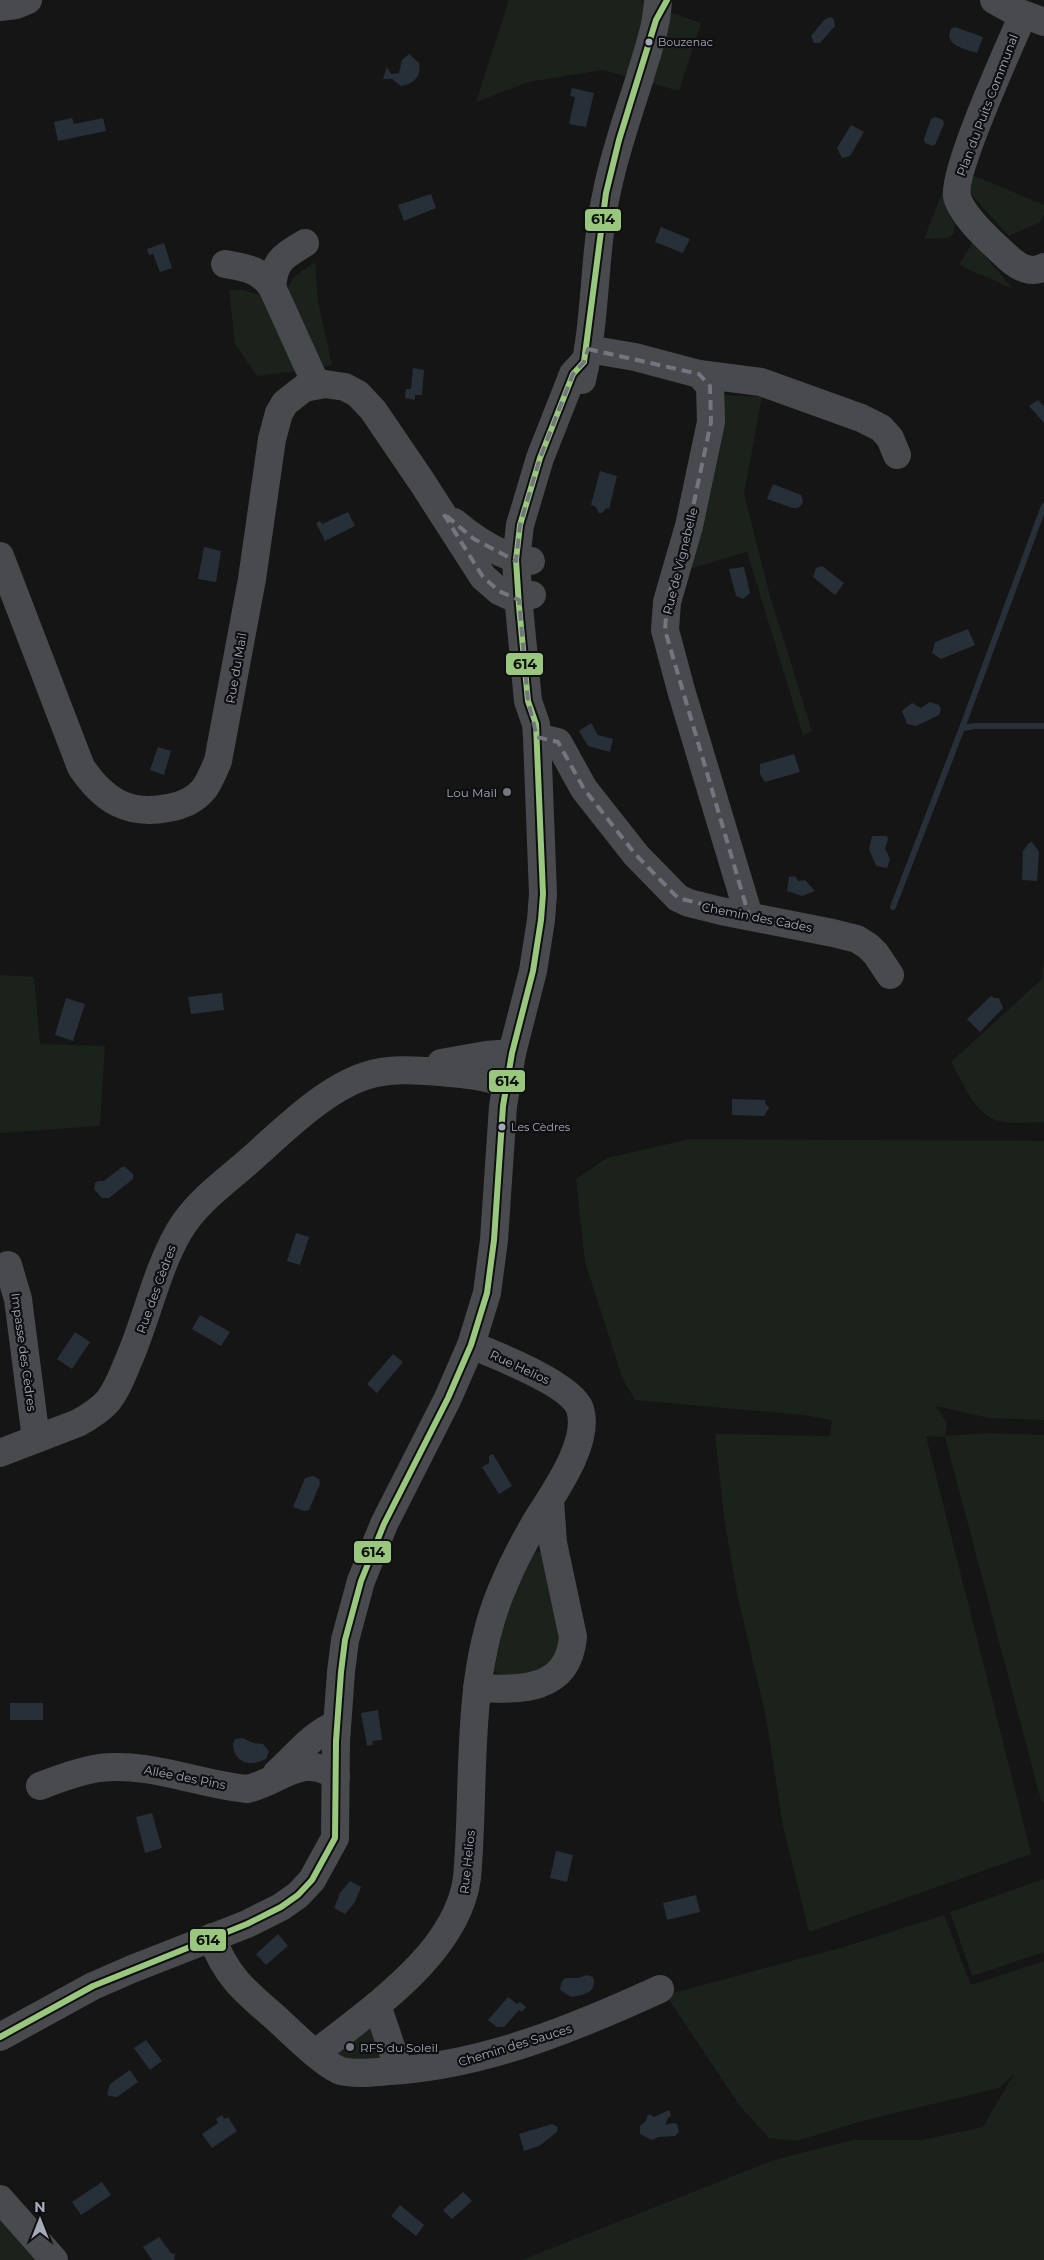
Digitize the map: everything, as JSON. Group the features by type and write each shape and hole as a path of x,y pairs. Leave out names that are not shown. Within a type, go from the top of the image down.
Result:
{"street":[{"path":"0,7 16,5 28,0"},
{"path":"994,0 1033,18"},
{"path":"4,2036 93,1986 247,1924 281,1907 298,1895 312,1880 334,1838 337,1724 345,1640 361,1581 384,1524 448,1398 472,1345 490,1280 499,1179 501,1120 512,1053 533,971 542,920 536,731 528,701 523,561 540,496 578,393 586,355 601,220 606,193 619,140 661,7"},
{"name":"Plan du Puits Communal","path":"1033,18 972,139 957,183 957,196 968,215 1014,263 1030,270 1038,270 1044,267"},
{"path":"272,287 277,264 283,256 305,244"},
{"path":"225,264 260,273 272,287 316,384 345,387 358,394 373,410 443,513 483,577 499,591 512,596 525,596"},
{"path":"586,355 635,357 699,374 761,382 862,418 881,428 890,438 897,455"},
{"name":"Rue de Vignebelle","path":"699,374 710,386 711,422 689,526 667,602 665,630 681,690 749,916"},
{"name":"Rue du Mail","path":"0,556 81,768 90,781 116,803 132,810 147,811 179,806 193,799 204,789 211,776 222,745 252,579 272,439 279,413 293,395 304,388 316,384"},
{"path":"443,513 474,539 523,561"},
{"name":"Chemin des Cades","path":"536,731 558,742 590,796 636,855 678,898 706,908 833,933 857,940 868,946 876,954 890,974"},
{"name":"Rue des Cèdres","path":"421,1070 438,1064 472,1057 512,1053"},
{"name":"Rue des Cèdres","path":"0,1453 84,1420 108,1401 117,1388 136,1345 168,1255 178,1233 191,1214 210,1194 312,1108 349,1082 366,1075 386,1071 421,1070 474,1075 507,1084"},
{"name":"Impasse des Cèdres","path":"8,1265 18,1299 36,1439"},
{"name":"Rue Helios","path":"316,2053 377,2004 432,1951 448,1930 460,1909 465,1893 470,1842 477,1688 486,1633 491,1616 518,1555 550,1501 569,1465 577,1444 582,1421 577,1401 563,1388 549,1380 472,1345"},
{"path":"477,1688 513,1690 552,1679 564,1667 572,1652 573,1637 553,1543 550,1501"},
{"name":"Allée des Pins","path":"270,1779 308,1742 324,1729 337,1724"},
{"name":"Allée des Pins","path":"40,1786 98,1768 166,1772 247,1789 257,1787 270,1779 301,1767 322,1768 336,1776"},
{"name":"Chemin des Sauces","path":"212,1937 227,1971 256,2000 316,2053 342,2071 399,2070 449,2064 480,2057 587,2023 660,1989"},
{"path":"377,2004 399,2070"},
{"path":"0,2199 54,2260"}],"highlighted area":[{"path":"588,349 699,374 710,386 711,422 689,526 667,602 665,630 749,916 678,898 636,855 584,789 558,742 537,737 528,701 519,600 499,591 483,577 443,513 474,539 516,561 520,525 540,458 573,374 584,362"}],"shaded area":[{"path":"509,0 641,0 642,3 701,23 679,91 603,70 528,82 476,102"},
{"path":"830,17 834,19 835,26 820,43 814,43 811,36 824,20"},
{"path":"955,27 983,37 977,53 956,46 953,43 949,34 951,29"},
{"path":"409,54 419,63 420,68 416,79 401,86 392,79 383,79 387,67 391,74 399,73 402,60"},
{"path":"572,88 594,93 586,127 569,124 575,97 570,96"},
{"path":"936,117 943,120 944,124 933,146 925,143 924,139 931,119"},
{"path":"72,118 74,124 103,118 106,131 58,141 54,122"},
{"path":"851,125 864,132 850,156 842,158 837,148"},
{"path":"970,174 1044,205 1044,214 1040,222 1009,236 975,199 967,186"},
{"path":"943,191 950,217 955,224 954,233 948,238 924,239"},
{"path":"431,194 436,208 404,221 398,205"},
{"path":"661,227 690,239 683,253 655,242"},
{"path":"973,242 1013,289 959,265"},
{"path":"164,243 172,268 160,272 153,254 149,255 147,249"},
{"path":"315,262 318,302 332,365 320,368 287,290 293,278"},
{"path":"229,290 243,290 261,295 296,371 257,376 235,344"},
{"path":"413,368 424,370 422,395 415,395 415,400 405,398 406,389 411,389"},
{"path":"722,396 762,397 744,494 770,596 812,731 803,735 747,552 689,569 716,466"},
{"path":"1038,400 1044,406 1044,423 1029,406"},
{"path":"600,471 617,476 609,509 606,508 602,513 599,513 595,506 591,505"},
{"path":"773,484 801,495 803,502 801,505 793,508 767,499"},
{"path":"348,512 355,526 325,541 316,523 320,521 322,524"},
{"path":"204,547 221,551 216,582 198,579"},
{"path":"822,566 844,583 835,595 813,577 816,568"},
{"path":"744,567 750,593 743,599 736,596 729,569"},
{"path":"968,629 975,645 941,659 932,653 935,642"},
{"path":"930,702 939,705 941,709 939,715 916,726 907,724 902,711 912,703 921,708"},
{"path":"591,723 598,735 613,739 610,752 588,746 579,731"},
{"path":"158,747 171,751 164,775 150,770"},
{"path":"794,754 800,772 765,782 760,774 760,764"},
{"path":"872,836 887,836 888,840 885,848 890,859 887,868 876,866 869,849"},
{"path":"1032,842 1039,852 1037,881 1022,880 1023,851"},
{"path":"795,876 798,881 805,880 815,891 802,896 787,891 789,877"},
{"path":"1044,959 1044,1122 1004,1122 985,1114 978,1107 966,1090 951,1062 1042,979"},
{"path":"0,975 34,977 40,1044 105,1046 100,1126 0,1133"},
{"path":"222,993 224,1010 191,1014 188,997"},
{"path":"991,996 999,998 1003,1008 980,1032 967,1019"},
{"path":"66,998 85,1004 73,1041 55,1035"},
{"path":"732,1099 765,1100 769,1108 764,1116 732,1115"},
{"path":"690,1139 1044,1141 1044,1420 989,1418 936,1406 947,1424 945,1436 988,1433 1044,1435 1044,1803 1041,1800 945,1437 926,1436 1031,1854 809,1932 783,1826 766,1717 737,1593 724,1517 715,1434 830,1436 832,1420 804,1415 635,1400 622,1377 585,1262 576,1179 607,1158"},
{"path":"122,1167 125,1167 133,1174 133,1179 109,1198 102,1198 94,1189 95,1183 104,1181"},
{"path":"296,1233 309,1237 300,1265 287,1261"},
{"path":"200,1315 230,1332 221,1346 192,1329"},
{"path":"75,1332 90,1342 72,1369 57,1359"},
{"path":"393,1354 403,1362 377,1393 367,1384"},
{"path":"493,1454 512,1486 499,1494 482,1467 489,1463 489,1456"},
{"path":"313,1476 319,1479 320,1484 309,1510 304,1511 293,1507 305,1478"},
{"path":"541,1552 562,1636 555,1657 539,1672 504,1677 496,1673 491,1666 505,1608 532,1555"},
{"path":"10,1703 43,1703 43,1720 10,1720"},
{"path":"378,1710 382,1740 372,1741 373,1745 367,1746 361,1713"},
{"path":"242,1738 254,1743 263,1744 269,1751 266,1759 248,1763 240,1759 234,1751 233,1744 235,1739"},
{"path":"152,1813 162,1848 145,1853 136,1817"},
{"path":"556,1851 573,1855 567,1882 550,1878"},
{"path":"1044,1879 1044,1952 972,1976 950,1912"},
{"path":"350,1881 361,1887 355,1902 345,1914 334,1908 340,1893"},
{"path":"696,1895 700,1912 667,1920 663,1903"},
{"path":"944,1915 971,1985 1044,1961 1044,2260 522,2260 771,2161 853,2140 922,2140 983,2127 1014,2074 999,2088 866,2120 796,2141 769,2138 740,2106 666,1995 847,1946"},
{"path":"278,1934 288,1946 266,1965 256,1954"},
{"path":"587,1975 593,1977 594,1982 593,1987 588,1992 571,1997 560,1990 561,1983 565,1978 578,1978"},
{"path":"508,1997 517,2004 520,2002 526,2007 522,2012 519,2010 504,2027 497,2027 488,2020"},
{"path":"370,2024 389,2056 356,2064 338,2055 338,2049"},
{"path":"146,2040 162,2061 150,2070 134,2048"},
{"path":"130,2070 138,2082 117,2097 109,2096 107,2094 110,2084"},
{"path":"669,2110 671,2116 665,2125 677,2124 679,2132 675,2136 659,2137 652,2140 640,2134 640,2126 646,2121 647,2116 650,2114 654,2117"},
{"path":"222,2115 224,2119 228,2117 237,2131 212,2148 202,2134 218,2123 216,2119"},
{"path":"552,2124 558,2127 557,2132 539,2146 524,2151 519,2134"},
{"path":"102,2182 111,2195 81,2215 72,2202"},
{"path":"463,2192 472,2201 452,2219 443,2210"},
{"path":"400,2205 424,2225 416,2236 391,2216"},
{"path":"0,2220 40,2260 0,2260"},
{"path":"159,2237 171,2253 175,2254 174,2260 152,2260 143,2247"}],"waterway":[{"path":"893,907 1044,506"},
{"path":"962,728 975,726 1044,726"}],"transit line":[{"name":"614","path":"0,2037 93,1986 247,1924 281,1907 298,1895 312,1880 335,1838 336,1741 341,1672 345,1640 361,1581 384,1524 448,1398 471,1345 487,1293 494,1240 503,1106 512,1053 533,971 543,894 536,724 528,701 516,560 520,525 540,458 573,374 584,362 606,193 619,140 656,20 667,0"}],"place":[{"name":"Bouzenac","path":"649,42"},
{"name":"Lou Mail","path":"507,792"},
{"name":"Les Cèdres","path":"502,1127"},
{"name":"RFS du Soleil","path":"350,2047"}]}
